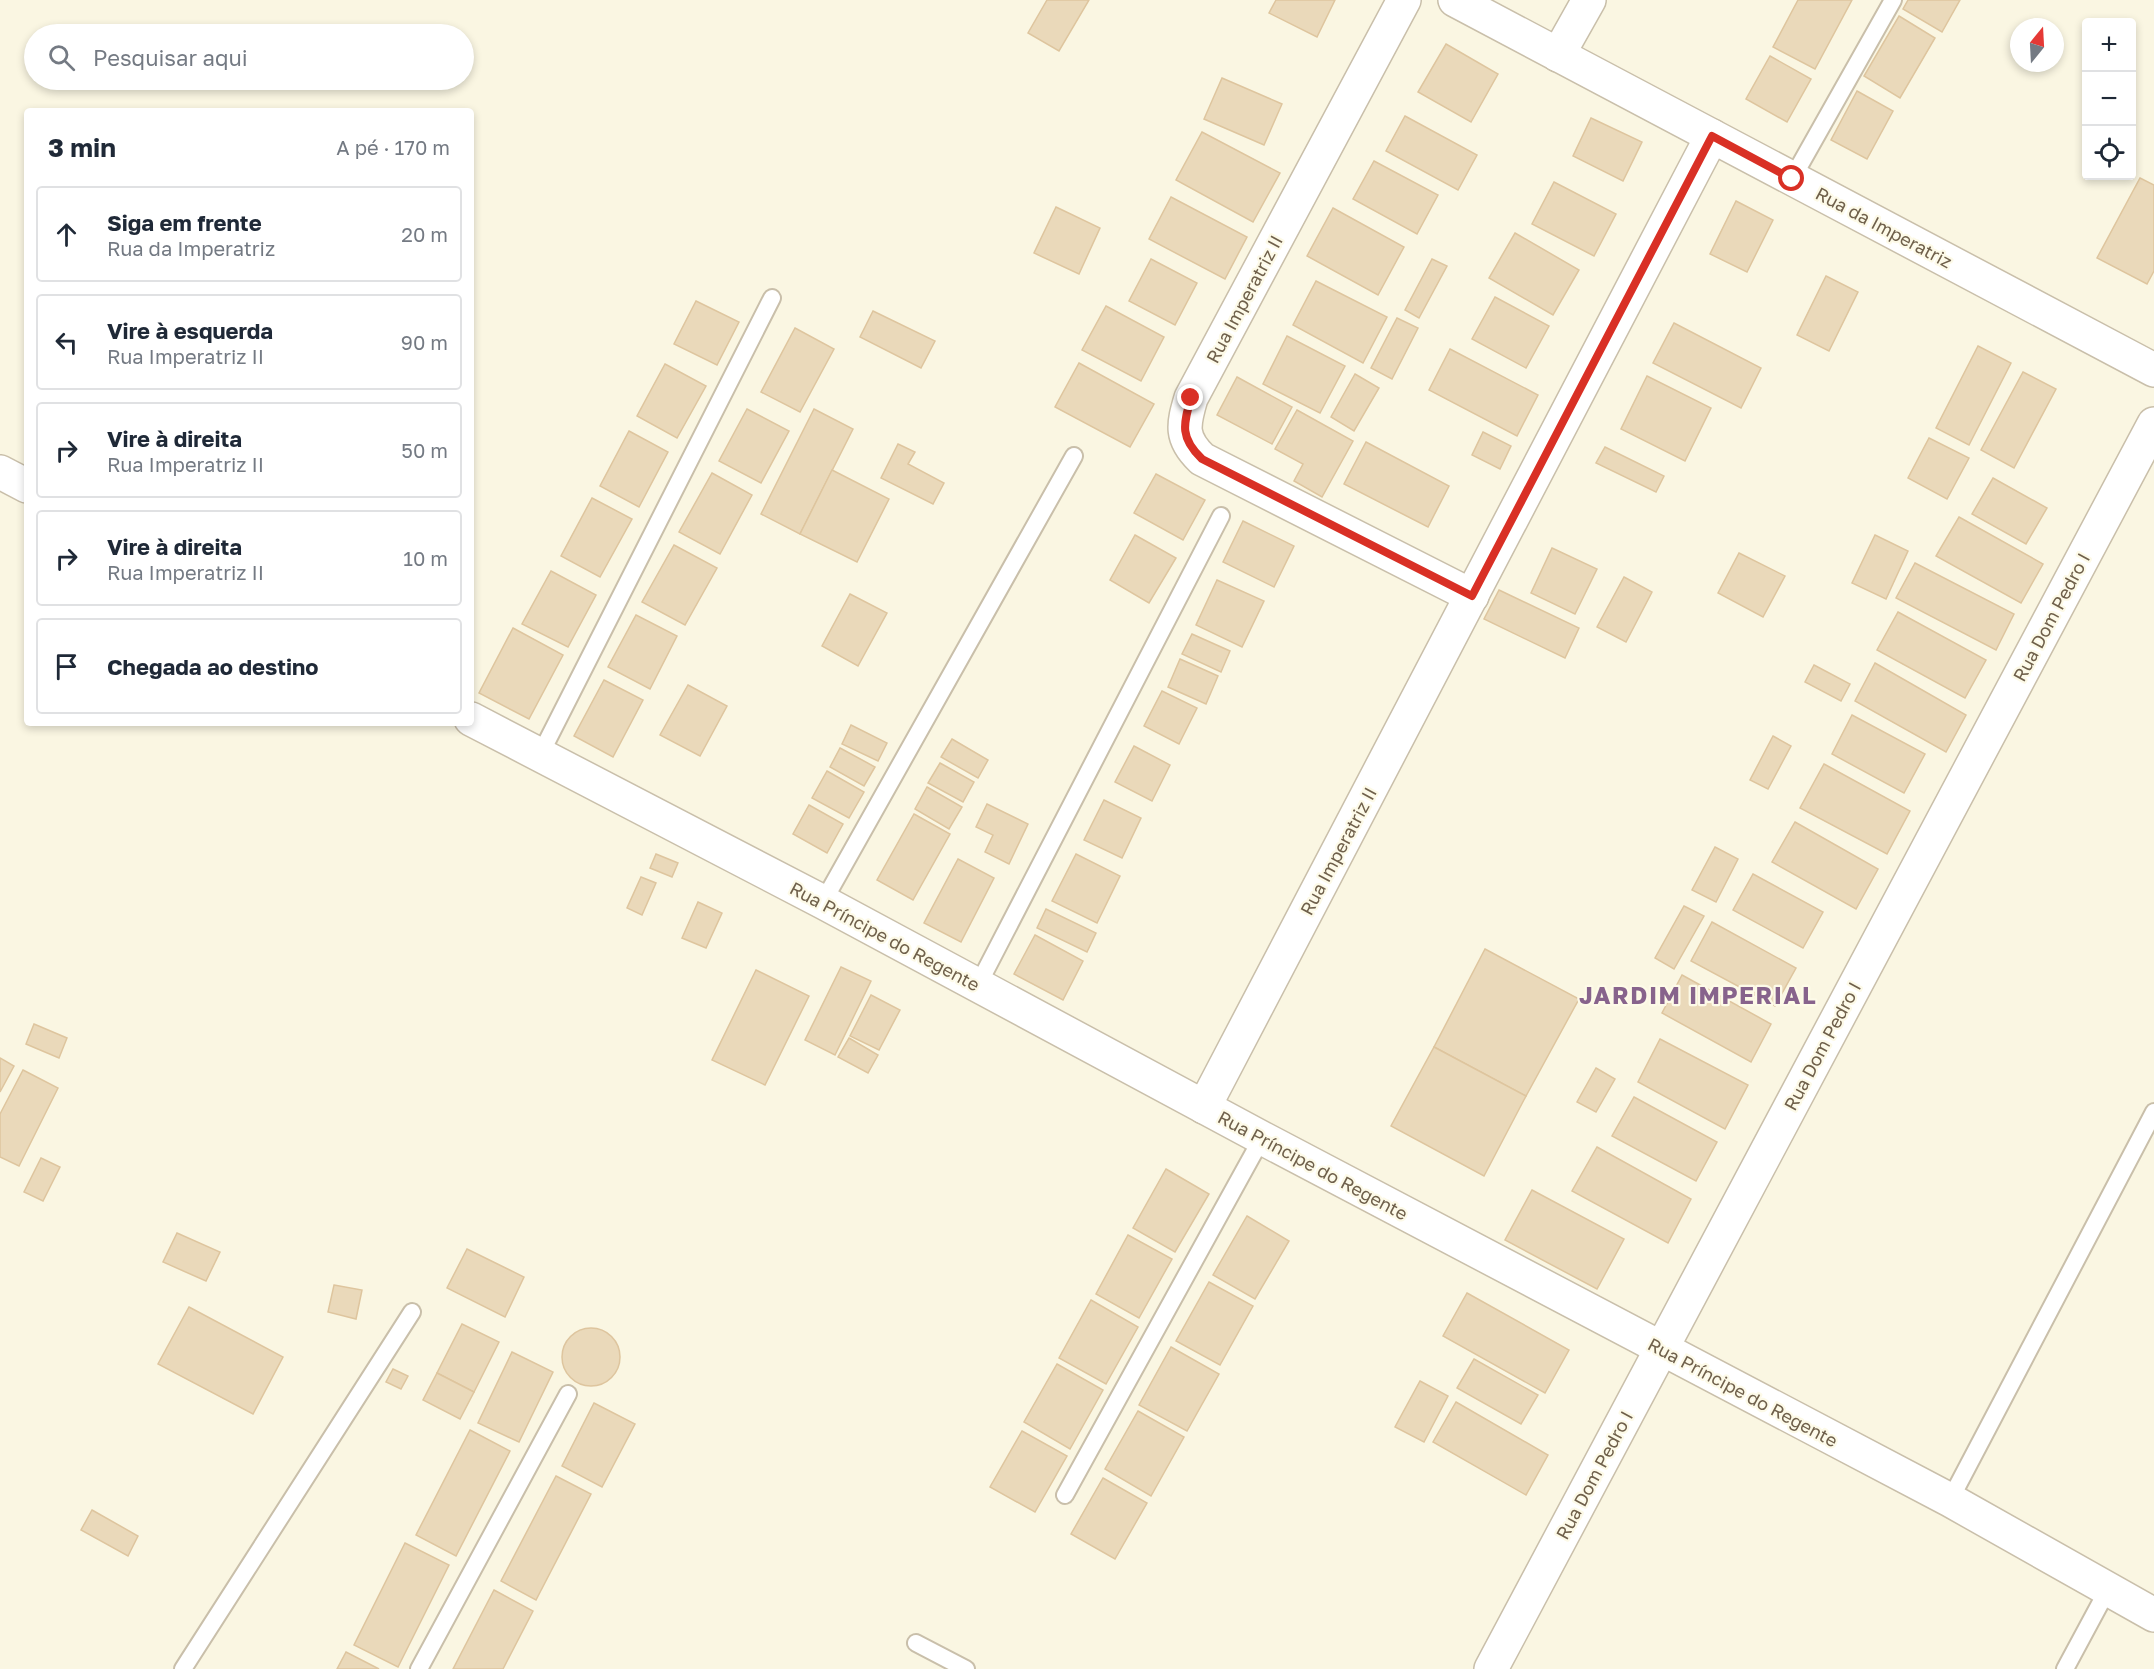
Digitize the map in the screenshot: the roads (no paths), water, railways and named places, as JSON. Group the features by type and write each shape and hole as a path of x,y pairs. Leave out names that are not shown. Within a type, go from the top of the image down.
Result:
{"street":[{"name":"Rua Imperatriz II","path":"1404,0 1191,398 1185,417 1185,435 1190,448 1202,459 1472,596"},
{"name":"Rua da Imperatriz","path":"1455,0 2154,370"},
{"path":"1558,55 1589,0"},
{"name":"Rua Imperatriz II","path":"1204,1107 1712,136"},
{"name":"Rua Dom Pedro I","path":"1491,1669 2154,424"},
{"path":"0,472 24,484"},
{"name":"Rua Príncipe do Regente","path":"474,721 1950,1500 2154,1615"}],"lane":[{"path":"1792,179 1893,0"},
{"path":"540,755 772,298"},
{"path":"823,903 1074,456"},
{"path":"978,985 1221,516"},
{"path":"1950,1500 2154,1112"},
{"path":"1065,1495 1262,1138"},
{"path":"183,1669 412,1312"},
{"path":"419,1669 568,1394"},
{"path":"2065,1669 2108,1589"},
{"path":"916,1643 966,1669"}],"district":[{"name":"JARDIM IMPERIAL","path":"1698,994"}]}
